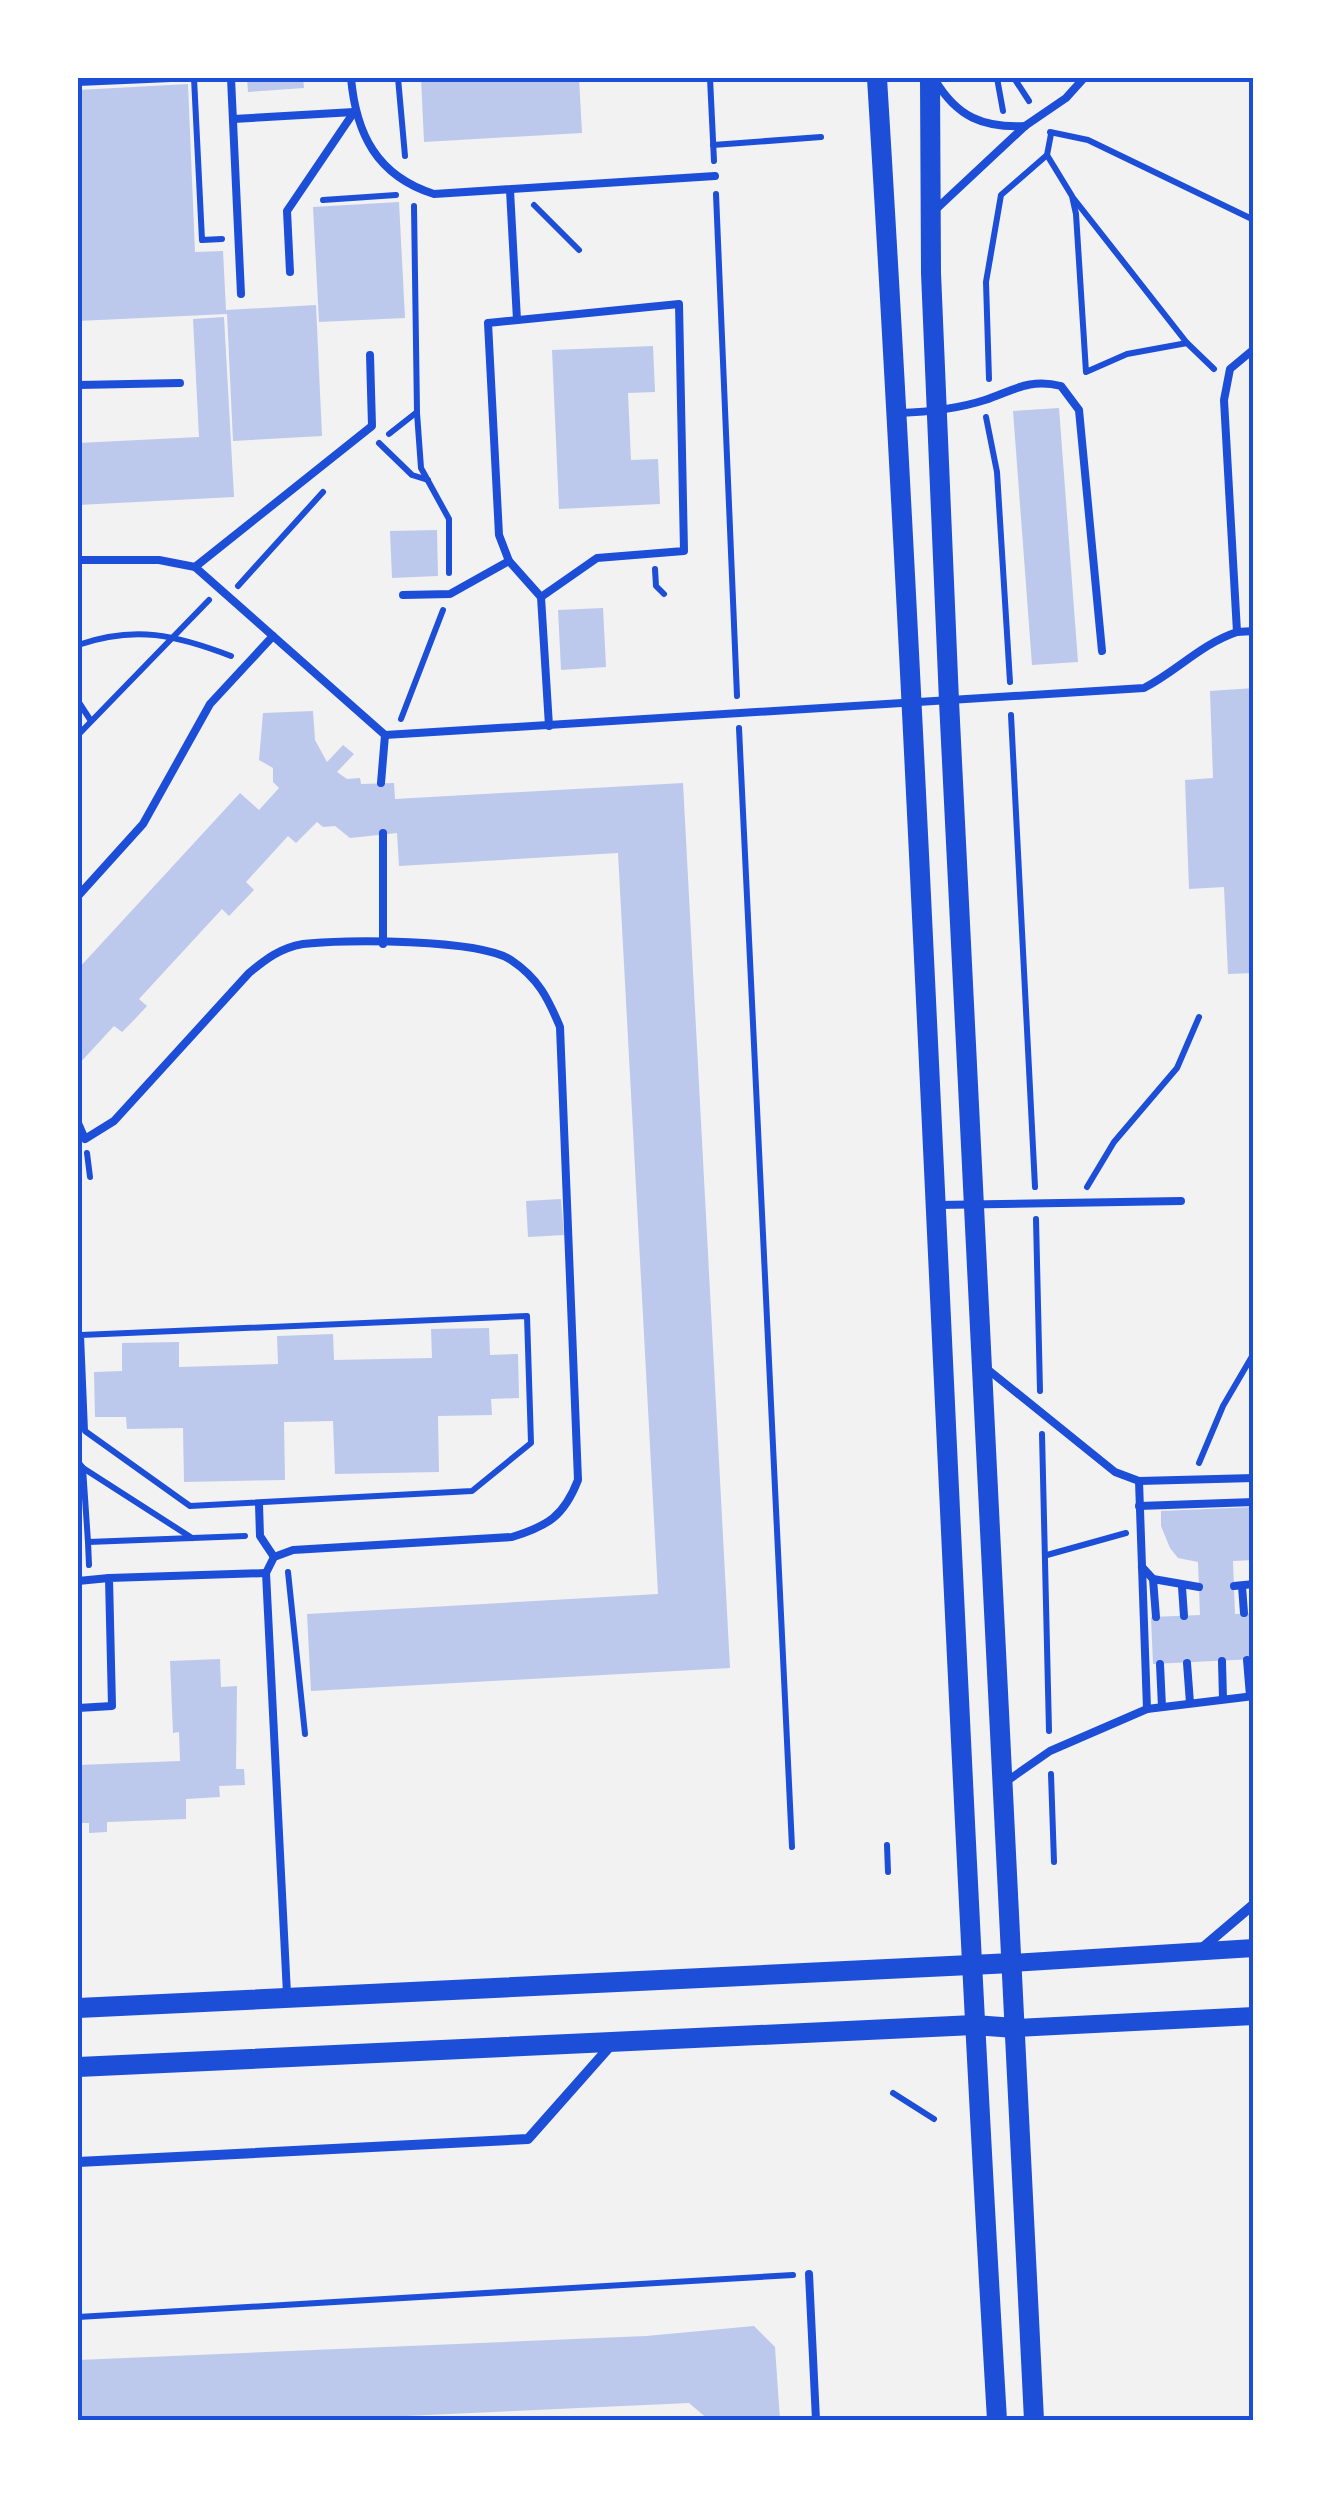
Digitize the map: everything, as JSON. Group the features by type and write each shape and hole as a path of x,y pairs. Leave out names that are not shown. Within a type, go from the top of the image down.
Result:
{"main road":[{"path":"877,78 899,413 996,2420"},
{"path":"932,78 930,215 949,701 986,1368 1034,2420"},
{"path":"78,2008 1012,1962"},
{"path":"78,2067 974,2024 1015,2028"}],"street":[{"path":"1199,1951 1254,1904"},
{"path":"1012,1962 1254,1948"},
{"path":"1015,2028 1254,2016"},
{"path":"78,2162 528,2139 614,2041"}],"lane":[{"path":"231,78 241,294"},
{"path":"351,78 354,112 366,146 394,176 413,188 434,194 715,176"},
{"path":"932,78 949,103 971,119 995,128 1026,126"},
{"path":"930,215 1084,78"},
{"path":"233,119 354,112"},
{"path":"290,272 287,212 354,112"},
{"path":"510,190 517,320"},
{"path":"541,596 597,558 684,551 679,304 488,323 499,535 509,561 541,596 549,726"},
{"path":"1237,632 1224,400 1230,369 1254,350"},
{"path":"195,567 372,426 370,354"},
{"path":"899,413 938,412 987,399 1019,384 1042,381 1061,386 1079,410 1102,651"},
{"path":"78,385 180,383"},
{"path":"78,560 158,560 195,567 385,735 1144,688 1212,640 1237,632 1254,632"},
{"path":"403,595 450,594 509,561"},
{"path":"78,896 143,824 210,704 273,636"},
{"path":"382,783 385,735"},
{"path":"383,833 384,944"},
{"path":"78,1124 81,1140 114,1121 249,973 274,952 303,944 459,945 507,957 543,987 560,1027 578,1480 567,1508 546,1526 512,1537 293,1550 274,1558 266,1573 288,1998"},
{"path":"938,1205 1181,1201"},
{"path":"986,1368 1115,1472 1139,1481 1254,1478"},
{"path":"1139,1481 1147,1709"},
{"path":"1140,1506 1254,1502"},
{"path":"259,1504 260,1536 274,1558"},
{"path":"1142,1567 1154,1579 1199,1587"},
{"path":"78,1580 266,1573"},
{"path":"78,1708 112,1706 109,1578"},
{"path":"1154,1579 1156,1617"},
{"path":"1244,1614 1238,1586 1254,1584"},
{"path":"1182,1587 1184,1616"},
{"path":"1004,1783 1050,1751 1147,1709 1252,1696 1247,1660"},
{"path":"1222,1661 1223,1699"},
{"path":"1187,1662 1190,1703"},
{"path":"1160,1664 1162,1707"},
{"path":"809,2274 816,2420"}],"path":[{"path":"194,78 202,240 219,240"},
{"path":"78,83 202,78"},
{"path":"710,78 792,1847"},
{"path":"1014,78 1051,134 1047,155 1001,195 986,282 985,424 997,472 1036,1203 1054,1862"},
{"path":"1051,134 1088,140 1254,220"},
{"path":"713,145 821,137"},
{"path":"1047,155 1072,196 1187,343 1227,381"},
{"path":"1072,196 1086,372 1127,354 1187,343"},
{"path":"323,200 357,202 392,197"},
{"path":"528,198 578,250"},
{"path":"378,442 412,475 428,480"},
{"path":"78,736 210,599"},
{"path":"78,645 132,634 176,634 248,663"},
{"path":"78,701 91,721"},
{"path":"1080,1202 1114,1142 1177,1068 1199,1017"},
{"path":"527,1316 531,1444 472,1491 259,1504 190,1506 85,1431 81,1335 527,1316"},
{"path":"1192,1480 1223,1406 1254,1352"},
{"path":"80,1465 88,1542 260,1536"},
{"path":"80,1465 193,1538"},
{"path":"1048,1555 1140,1529"},
{"path":"291,1575 305,1734"},
{"path":"887,1845 888,1872"},
{"path":"893,2093 934,2118"},
{"path":"78,2317 809,2274"}],"building":[{"path":"247,78 303,78 304,88 248,92"},
{"path":"421,78 579,78 582,133 424,142"},
{"path":"188,84 195,252 223,251 226,310 316,305 322,436 233,441 227,314 78,321 78,90"},
{"path":"399,202 405,318 319,322 313,207"},
{"path":"224,317 234,497 78,505 78,443 199,437 193,319"},
{"path":"653,346 655,392 628,393 631,460 658,459 660,504 559,509 552,350"},
{"path":"1059,408 1078,662 1032,665 1013,411"},
{"path":"437,530 438,576 392,578 390,531"},
{"path":"603,608 606,667 561,670 558,610"},
{"path":"1254,688 1254,973 1228,974 1224,887 1189,889 1185,780 1213,778 1210,691"},
{"path":"313,711 315,740 327,762 343,745 354,754 337,772 347,779 360,778 361,784 394,783 395,799 683,783 730,1668 311,1691 307,1614 658,1594 618,853 399,866 397,833 350,838 335,826 323,827 317,822 296,843 288,836 246,882 254,890 229,916 222,909 139,999 147,1006 122,1032 114,1026 78,1065 78,969 240,793 259,810 279,788 273,782 273,768 259,760 263,713"},
{"path":"561,1199 564,1235 528,1237 526,1201"},
{"path":"489,1328 490,1355 518,1354 519,1398 491,1399 492,1415 438,1416 439,1472 335,1474 333,1421 284,1422 285,1480 184,1482 183,1428 127,1429 126,1417 95,1417 94,1372 122,1371 122,1343 179,1342 179,1367 278,1364 277,1336 333,1334 334,1360 432,1358 431,1329"},
{"path":"1254,1507 1254,1560 1233,1561 1235,1614 1252,1613 1254,1659 1153,1664 1151,1617 1200,1615 1198,1562 1178,1558 1170,1548 1161,1526 1161,1511"},
{"path":"220,1659 221,1687 237,1686 236,1769 244,1769 245,1785 219,1786 220,1797 186,1799 186,1819 107,1822 107,1832 89,1833 89,1823 78,1823 78,1765 180,1761 179,1732 173,1733 170,1661"},
{"path":"754,2326 775,2347 780,2420 709,2420 689,2403 318,2420 78,2420 78,2360 646,2336"}]}
